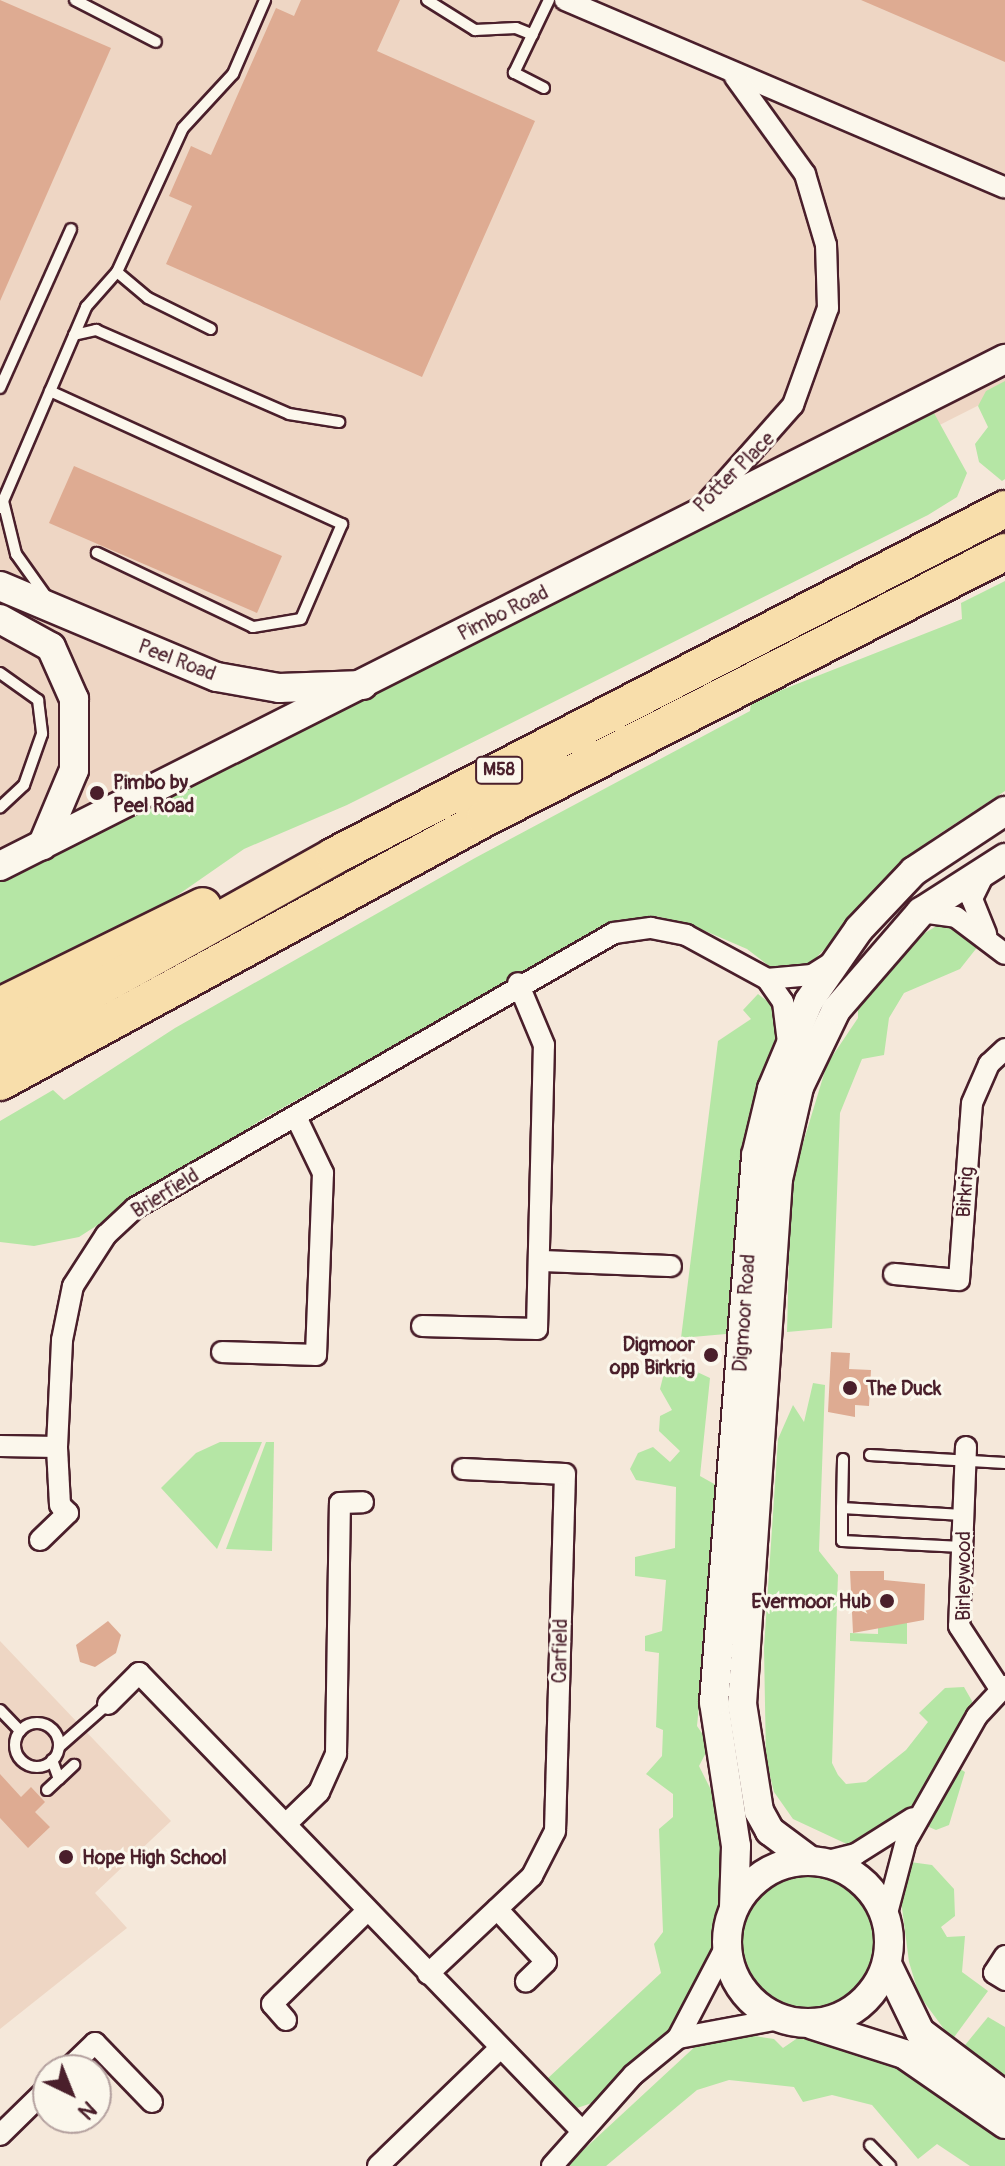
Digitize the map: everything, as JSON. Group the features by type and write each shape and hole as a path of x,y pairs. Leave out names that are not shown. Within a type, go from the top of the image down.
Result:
{"highway":[{"name":"M58","path":"0,1043 334,856 1005,509"},
{"name":"M58","path":"0,1082 485,818 1005,552"},
{"path":"0,1006 176,916 334,856"}],"street":[{"name":"Potter Place","path":"565,0 735,77 1005,188"},
{"name":"Potter Place","path":"687,518 785,418 810,374 828,308 826,245 805,174 735,77"},
{"name":"Pimbo Road","path":"0,866 1005,359"},
{"name":"Peel Road","path":"0,586 217,677 279,688 364,685"},
{"path":"0,619 51,647 74,699 74,770 42,846"},
{"name":"Digmoor Road","path":"734,1907 736,1846 714,1702 756,1156 788,1048 837,959 914,871 1005,811"},
{"path":"986,934 972,899 996,863"},
{"name":"Digmoor Road","path":"817,1861 770,1831 759,1811 742,1704 778,1179 799,1087 836,1010 921,912 996,863"},
{"path":"921,912 956,917 986,934 1005,954"},
{"name":"Brierfield","path":"40,1540 68,1513 60,1505 57,1447 64,1325 88,1259 135,1208 296,1117 518,983 614,933 651,928 686,935 767,979"},
{"path":"788,1048 788,1016 767,979 812,975 837,959"},
{"path":"422,1326 537,1329 544,1045 518,983"},
{"name":"Birkrig","path":"894,1274 959,1280 972,1103 989,1064 1005,1049"},
{"path":"222,1352 316,1355 323,1173 296,1117"},
{"path":"540,1261 671,1266"},
{"path":"0,1446 57,1447"},
{"name":"Birleywood","path":"965,1454 959,1626 1003,1688"},
{"name":"Carfield","path":"428,1974 542,1865 555,1831 565,1474 463,1469"},
{"path":"286,1824 319,1792 336,1754 340,1503 363,1502"},
{"path":"108,1704 139,1673 286,1824 366,1912 581,2130"},
{"path":"1003,1688 922,1810 892,1878 886,1917 887,1964 920,2032 1005,2096"},
{"path":"552,2166 581,2130 678,2038 726,1946 734,1907 765,1873 817,1861 892,1836 922,1810"},
{"path":"817,1861 859,1878 886,1917"},
{"path":"497,1909 546,1962 526,1981"},
{"path":"286,2020 272,2004 366,1912"},
{"path":"726,1946 742,1991 794,2021 904,2054 1005,2124"},
{"path":"1005,1956 994,1973 1005,1980"},
{"path":"678,2038 850,2012 887,1964"},
{"path":"84,2054 95,2043 106,2054"},
{"path":"378,2166 499,2049"},
{"path":"112,2061 152,2102"},
{"path":"0,2135 32,2104"}],"lane":[{"path":"75,0 156,42"},
{"path":"84,622 30,577 1,504 86,307 117,272 183,128 233,74 265,0"},
{"path":"427,0 475,30 516,28 533,35"},
{"path":"544,88 514,73 549,0"},
{"path":"0,388 71,229"},
{"path":"117,272 148,298 211,329"},
{"path":"74,335 96,330 289,414 339,422"},
{"path":"50,391 342,524 301,619 253,627 97,553"},
{"path":"0,673 38,700 42,715 32,770 0,807"},
{"path":"870,1455 965,1454 1005,1463"},
{"path":"843,1459 842,1541 962,1547"},
{"path":"842,1508 963,1515"},
{"path":"59,1779 52,1760 59,1747 108,1704"},
{"path":"0,1710 20,1731"},
{"path":"20,1731 46,1724 59,1747"},
{"path":"20,1731 16,1752 25,1763 52,1760"},
{"path":"47,1790 74,1765"},
{"path":"870,2145 890,2166"}],"shaded area":[{"path":"0,0 1005,0 1005,392 0,899"},
{"name":"Hope High School","path":"0,1641 171,1821 95,1893 127,1928 0,2029"}],"green space":[{"path":"1005,381 1005,479 1002,481 979,462 975,444 988,427 978,406 986,391"},
{"path":"934,413 967,473 957,497 928,515 347,805 244,849 172,899 0,991 0,880"},
{"path":"1005,581 1005,791 933,838 806,968 773,969 747,949 689,924 655,916 617,920 261,1120 79,1237 34,1246 0,1242 0,1121 53,1090 64,1100 175,1028 475,858 750,711 751,702 962,619 961,603"},
{"path":"938,925 955,925 979,945 960,969 904,993 889,1018 884,1055 862,1059 840,1113 832,1328 787,1332 791,1183 827,1064 858,1018 858,1003 899,949"},
{"path":"758,994 776,1008 783,1032 747,1159 726,1334 681,1338 718,1041 751,1019 743,1010"},
{"path":"680,1364 710,1378 700,1476 716,1485 715,1540 697,1726 710,1745 699,1766 726,1820 730,1866 715,1963 671,2032 598,2101 574,2109 547,2079 661,1973 654,1944 663,1932 659,1829 673,1817 673,1794 646,1774 662,1756 663,1730 656,1727 659,1653 645,1651 645,1636 662,1631 666,1580 635,1576 635,1557 675,1548 676,1487 636,1480 630,1469 638,1453 653,1447 670,1462 680,1451 659,1431 660,1416 672,1410 660,1389 664,1373"},
{"path":"813,1383 825,1385 819,1551 838,1575 832,1763 838,1775 846,1784 866,1782 906,1750 928,1722 919,1713 945,1688 964,1687 972,1701 972,1719 944,1759 965,1772 949,1825 936,1830 908,1818 851,1846 793,1819 774,1792 766,1760 764,1648 778,1439 793,1405 804,1422"},
{"path":"220,1442 262,1442 217,1549 161,1488 196,1453"},
{"path":"266,1442 274,1442 272,1551 226,1549"},
{"path":"878,1623 907,1623 907,1644 850,1641 850,1633 878,1634"},
{"path":"910,1862 932,1865 954,1889 955,1916 941,1927 947,1937 965,1936 962,1972 988,1991 952,2040 919,1995 909,1962 901,1900"},
{"path":"807,1872 834,1877 857,1893 873,1916 878,1943 873,1970 857,1993 834,2009 807,2014 780,2009 757,1993 741,1970 736,1943 741,1916 757,1893 780,1877"},
{"path":"988,2017 1005,2027 1005,2080 961,2050"},
{"path":"815,2026 846,2028 1005,2120 1005,2166 970,2166 937,2144 918,2159 872,2105 832,2095 803,2102 794,2087 729,2080 697,2090 606,2166 566,2166 713,2030 774,2039 783,2048"}],"building":[{"path":"0,0 111,48 0,301"},
{"path":"301,0 400,0 377,51 535,121 422,377 166,264 192,206 169,196 191,146 211,155 276,8 294,16"},
{"path":"861,0 1005,0 1005,62"},
{"path":"74,466 282,556 257,613 49,523"},
{"name":"The Duck","path":"831,1352 850,1353 849,1369 871,1370 869,1406 855,1405 855,1417 828,1412"},
{"name":"Evermoor Hub","path":"850,1571 884,1571 884,1580 925,1584 924,1620 853,1633"},
{"path":"108,1621 121,1635 116,1653 95,1667 80,1662 76,1645"},
{"path":"0,1774 21,1797 31,1787 45,1802 35,1812 50,1827 28,1848 0,1818"}],"place":[{"name":"Pimbo by Peel Road","path":"97,793"},
{"name":"Digmoor opp Birkrig","path":"711,1355"},
{"name":"The Duck","path":"850,1388"},
{"name":"Evermoor Hub","path":"887,1601"},
{"name":"Hope High School","path":"66,1857"}]}
